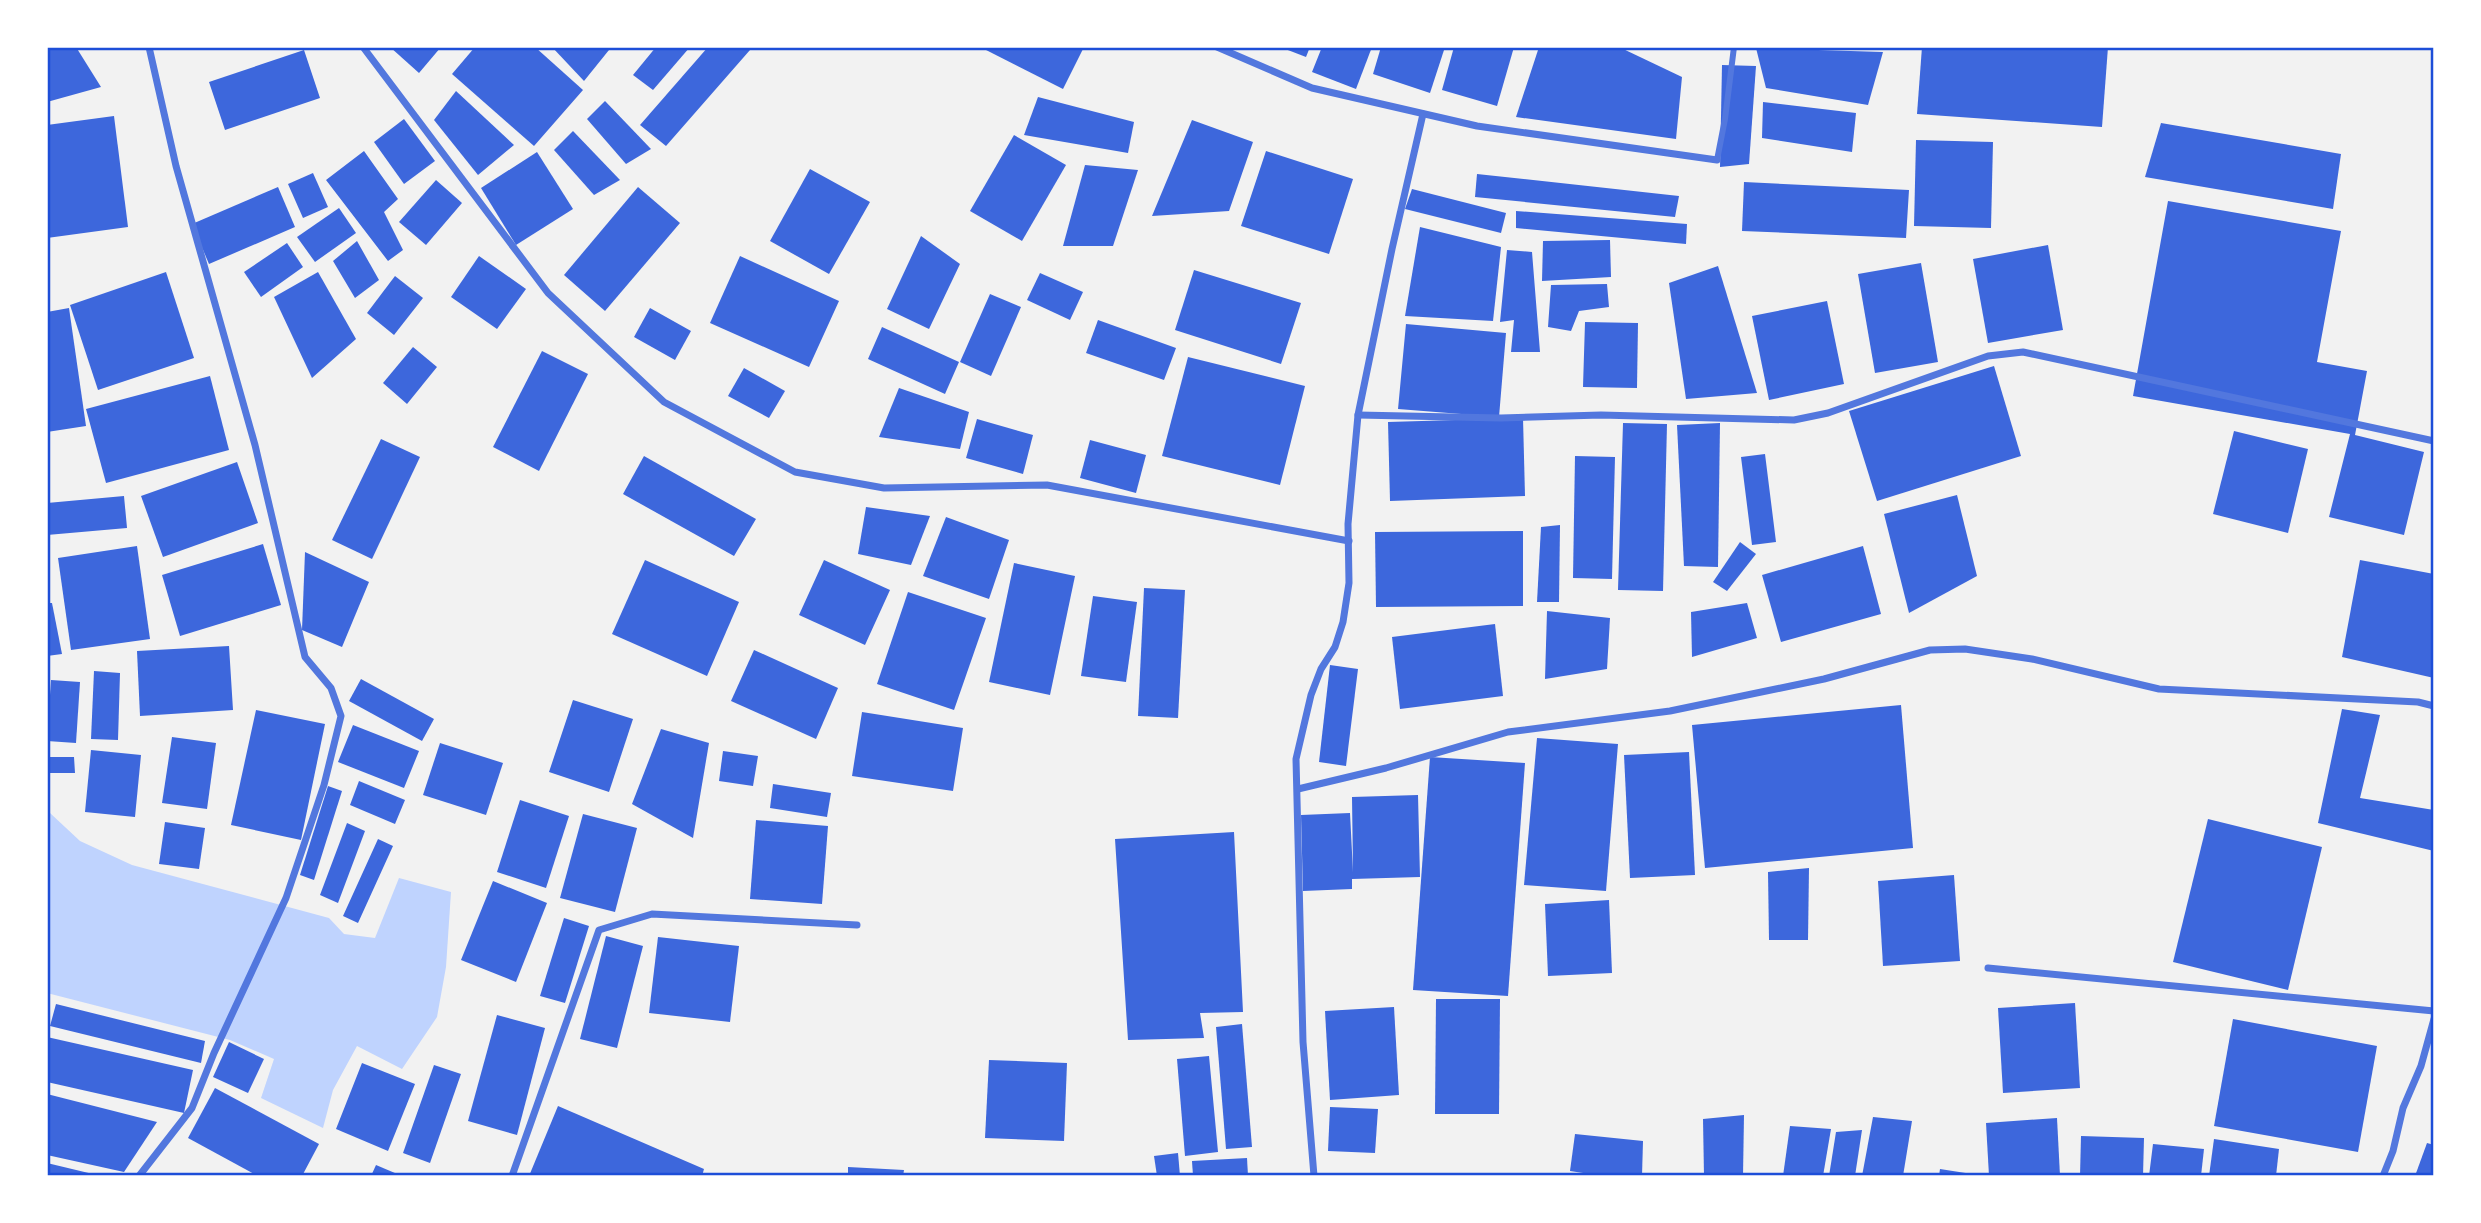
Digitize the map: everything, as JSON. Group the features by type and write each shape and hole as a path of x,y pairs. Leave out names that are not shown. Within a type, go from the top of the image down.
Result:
{"street":[{"path":"139,1176 192,1108 214,1053 286,898 324,785 341,716 331,688 305,657 255,446 176,166 149,47"},
{"path":"363,47 548,293 664,402 795,472 884,488 1047,485 1349,541"},
{"path":"1217,47 1312,88 1423,114 1477,126 1717,160 1726,119 1734,47"},
{"path":"1314,1176 1303,1042 1296,759 1311,695 1321,669 1335,647 1343,622 1349,583 1348,524 1358,415 1423,114"},
{"path":"1358,415 1501,418 1601,415 1794,420 1828,413 1988,356 2023,352 2434,441"},
{"path":"1298,789 1386,768 1508,732 1670,711 1824,679 1930,650 1965,649 2032,659 2159,689 2418,702 2434,706"},
{"path":"512,1176 598,930 652,914 857,925"},
{"path":"1988,968 2434,1011"},
{"path":"2383,1176 2393,1151 2403,1108 2421,1066 2434,1019"}],"water":[{"path":"47,813 80,841 132,865 329,918 344,934 375,938 399,878 451,892 446,967 437,1017 402,1069 357,1046 333,1090 323,1128 261,1098 274,1059 230,1040 47,993"}],"building":[{"path":"47,47 76,47 101,87 47,102"},
{"path":"390,47 441,47 419,73"},
{"path":"475,47 535,47 583,90 534,146 452,74"},
{"path":"552,47 606,47 609,50 584,81"},
{"path":"656,47 690,47 653,90 633,75"},
{"path":"708,47 747,47 750,50 666,146 640,125"},
{"path":"987,47 1084,47 1063,89 986,50"},
{"path":"1280,47 1310,47 1306,57"},
{"path":"1322,47 1372,47 1356,89 1312,72"},
{"path":"1381,47 1445,47 1430,93 1373,74"},
{"path":"1454,47 1514,47 1497,106 1442,90"},
{"path":"1539,47 1619,47 1682,77 1676,139 1516,117"},
{"path":"1922,47 2108,47 2102,127 1917,114"},
{"path":"1756,48 1883,52 1868,105 1766,88"},
{"path":"304,50 320,98 225,130 209,82"},
{"path":"1722,65 1756,66 1749,164 1720,167"},
{"path":"456,91 514,145 478,175 434,120"},
{"path":"1038,97 1134,122 1128,153 1024,135"},
{"path":"605,101 651,149 626,164 587,119"},
{"path":"1763,102 1856,113 1852,152 1762,138"},
{"path":"114,116 128,227 47,238 47,125"},
{"path":"404,119 435,161 404,184 374,142"},
{"path":"1192,120 1253,142 1229,211 1152,216"},
{"path":"2161,123 2341,154 2333,209 2145,177"},
{"path":"573,131 620,180 594,195 554,150"},
{"path":"1014,135 1066,165 1022,241 970,211"},
{"path":"1916,140 1993,142 1991,228 1914,226"},
{"path":"364,151 398,199 384,212 403,250 388,261 326,180"},
{"path":"1266,151 1353,179 1329,254 1241,226"},
{"path":"537,152 573,209 516,245 481,188"},
{"path":"1085,165 1138,170 1113,246 1063,246"},
{"path":"810,169 870,202 829,274 770,241"},
{"path":"313,173 328,207 303,218 288,184"},
{"path":"1477,174 1679,196 1675,217 1475,197"},
{"path":"436,180 462,203 426,245 399,222"},
{"path":"1744,182 1909,190 1906,238 1742,231"},
{"path":"278,187 295,227 209,264 192,224"},
{"path":"638,187 680,223 605,311 564,275"},
{"path":"1412,189 1506,213 1501,233 1405,209"},
{"path":"2168,201 2341,231 2317,362 2367,371 2355,435 2424,452 2404,535 2329,517 2350,434 2133,396"},
{"path":"339,208 356,233 315,262 297,237"},
{"path":"1516,211 1687,224 1686,244 1516,228"},
{"path":"1420,227 1501,247 1493,321 1405,316"},
{"path":"921,236 960,264 929,329 887,309"},
{"path":"1610,240 1611,277 1542,281 1543,241"},
{"path":"357,241 379,280 355,298 333,261"},
{"path":"287,243 303,267 261,297 244,272"},
{"path":"2048,245 2063,330 1988,343 1973,259"},
{"path":"1507,250 1532,252 1540,352 1511,352 1514,320 1500,322"},
{"path":"479,256 526,289 497,329 451,297"},
{"path":"740,256 839,301 809,367 710,323"},
{"path":"1921,263 1938,362 1875,373 1858,274"},
{"path":"1718,266 1757,393 1686,399 1669,283"},
{"path":"1194,270 1301,303 1281,364 1175,330"},
{"path":"166,272 194,358 98,390 70,305"},
{"path":"318,272 356,339 312,378 274,297"},
{"path":"1040,273 1083,292 1070,320 1027,300"},
{"path":"395,276 423,298 394,335 367,313"},
{"path":"1607,284 1609,307 1579,311 1571,331 1548,327 1551,285"},
{"path":"990,294 1021,307 991,376 960,362"},
{"path":"1827,301 1844,384 1769,400 1752,316"},
{"path":"69,308 86,426 47,432 47,312"},
{"path":"650,308 691,331 675,360 634,337"},
{"path":"1098,320 1176,348 1164,380 1086,353"},
{"path":"1585,322 1638,323 1637,388 1583,387"},
{"path":"1406,324 1506,333 1499,417 1398,409"},
{"path":"882,327 959,362 945,394 868,359"},
{"path":"413,347 437,367 407,404 383,383"},
{"path":"542,351 588,374 539,471 493,447"},
{"path":"1188,357 1305,386 1280,485 1162,456"},
{"path":"1994,366 2021,456 1877,501 1849,411"},
{"path":"744,368 785,391 769,418 728,396"},
{"path":"210,376 229,450 106,483 86,409"},
{"path":"899,388 969,412 960,449 879,437"},
{"path":"1523,418 1525,496 1390,501 1388,422"},
{"path":"977,419 1033,435 1023,474 966,458"},
{"path":"1623,423 1667,424 1663,591 1618,590"},
{"path":"1720,423 1718,567 1684,566 1677,425"},
{"path":"2234,431 2308,449 2288,533 2213,514"},
{"path":"381,439 420,457 372,559 332,540"},
{"path":"1090,440 1146,455 1136,493 1080,478"},
{"path":"1765,454 1776,542 1752,545 1741,457"},
{"path":"644,456 756,519 734,556 623,494"},
{"path":"1575,456 1615,457 1612,579 1573,578"},
{"path":"237,462 258,523 163,557 141,496"},
{"path":"1957,495 1977,576 1909,613 1884,514"},
{"path":"124,496 127,528 47,535 47,503"},
{"path":"866,507 930,516 911,565 858,554"},
{"path":"946,517 1009,540 989,599 923,576"},
{"path":"1560,525 1559,602 1537,602 1541,527"},
{"path":"1523,531 1523,606 1376,607 1375,532"},
{"path":"1740,542 1756,554 1727,591 1713,582"},
{"path":"263,544 281,605 180,636 162,575"},
{"path":"137,546 150,639 71,650 58,558"},
{"path":"1863,546 1881,614 1781,642 1762,575"},
{"path":"305,552 369,582 342,647 302,630"},
{"path":"645,560 739,602 707,676 612,634"},
{"path":"824,560 890,590 865,645 799,615"},
{"path":"2360,560 2434,574 2434,678 2342,657"},
{"path":"1014,563 1075,576 1050,695 989,682"},
{"path":"1144,588 1185,590 1178,718 1138,716"},
{"path":"908,592 986,618 954,710 877,684"},
{"path":"1093,596 1137,602 1126,682 1081,676"},
{"path":"47,603 52,603 62,654 47,656"},
{"path":"1747,603 1757,638 1692,657 1691,612"},
{"path":"1547,611 1610,618 1607,669 1545,679"},
{"path":"1495,624 1503,696 1400,709 1392,637"},
{"path":"229,646 233,710 140,716 137,651"},
{"path":"754,650 838,688 816,739 731,701"},
{"path":"1330,665 1358,669 1346,766 1319,762"},
{"path":"94,671 120,673 118,740 91,739"},
{"path":"361,679 434,719 422,741 349,701"},
{"path":"51,680 80,682 76,743 47,741"},
{"path":"573,700 633,719 609,792 549,772"},
{"path":"1901,705 1913,848 1705,868 1692,725"},
{"path":"2342,709 2380,715 2360,798 2434,810 2434,851 2318,823"},
{"path":"256,710 325,724 301,840 231,825"},
{"path":"862,712 963,728 953,791 852,776"},
{"path":"353,725 419,751 404,788 338,762"},
{"path":"661,729 709,743 693,838 632,804"},
{"path":"172,737 216,743 207,809 162,803"},
{"path":"1537,738 1618,744 1606,891 1524,885"},
{"path":"440,743 503,763 486,815 423,795"},
{"path":"91,750 141,755 135,817 85,812"},
{"path":"723,751 758,756 753,786 719,781"},
{"path":"1689,752 1695,875 1630,878 1624,755"},
{"path":"47,757 74,757 75,773 47,773"},
{"path":"1430,757 1525,763 1508,996 1413,990"},
{"path":"359,781 405,800 395,824 350,805"},
{"path":"773,784 831,793 827,817 770,808"},
{"path":"328,786 342,791 314,880 300,875"},
{"path":"1418,795 1420,877 1352,879 1352,889 1303,891 1301,815 1350,813 1353,872 1352,797"},
{"path":"520,800 569,816 546,888 497,872"},
{"path":"583,814 637,828 615,912 560,898"},
{"path":"2208,819 2322,847 2288,990 2173,962"},
{"path":"756,820 828,826 822,904 750,899"},
{"path":"165,822 205,828 199,869 159,864"},
{"path":"347,823 365,831 338,903 320,895"},
{"path":"1234,832 1243,1012 1200,1013 1204,1038 1128,1040 1115,839"},
{"path":"378,839 393,846 358,923 343,916"},
{"path":"1809,868 1808,940 1769,940 1768,872"},
{"path":"1954,875 1960,961 1883,966 1878,881"},
{"path":"493,881 547,903 516,982 461,960"},
{"path":"1609,900 1612,973 1548,976 1545,904"},
{"path":"564,918 589,926 565,1003 540,996"},
{"path":"606,936 643,946 617,1048 580,1039"},
{"path":"658,937 739,946 730,1022 649,1013"},
{"path":"1436,999 1500,999 1499,1114 1435,1114"},
{"path":"2075,1003 2080,1088 2003,1093 1998,1008"},
{"path":"56,1004 205,1041 201,1063 50,1026"},
{"path":"1394,1007 1399,1095 1330,1100 1325,1011"},
{"path":"497,1015 545,1028 517,1135 468,1121"},
{"path":"2233,1019 2377,1046 2358,1152 2214,1126"},
{"path":"1242,1024 1252,1147 1226,1149 1216,1027"},
{"path":"47,1037 193,1070 184,1113 47,1082"},
{"path":"229,1042 264,1059 248,1093 213,1077"},
{"path":"1209,1056 1218,1152 1185,1156 1177,1059"},
{"path":"989,1060 1067,1063 1064,1141 985,1138"},
{"path":"362,1063 415,1084 388,1151 336,1129"},
{"path":"434,1065 461,1074 430,1163 403,1153"},
{"path":"215,1088 319,1144 302,1176 258,1176 188,1138"},
{"path":"47,1094 157,1122 124,1172 47,1155"},
{"path":"558,1106 704,1169 702,1176 529,1176"},
{"path":"1330,1107 1378,1109 1375,1153 1328,1151"},
{"path":"1744,1115 1743,1176 1704,1176 1703,1119"},
{"path":"1873,1117 1912,1121 1903,1176 1862,1176"},
{"path":"2057,1118 2060,1176 1989,1176 1986,1123"},
{"path":"1790,1126 1831,1129 1823,1176 1783,1176"},
{"path":"1862,1130 1855,1176 1829,1176 1836,1132"},
{"path":"1575,1134 1643,1141 1642,1176 1603,1176 1570,1171"},
{"path":"2081,1136 2144,1138 2143,1176 2080,1176"},
{"path":"2214,1139 2279,1149 2276,1176 2209,1176"},
{"path":"2427,1143 2434,1145 2434,1176 2415,1176"},
{"path":"2153,1144 2204,1149 2201,1176 2149,1176"},
{"path":"1178,1153 1180,1176 1157,1176 1154,1156"},
{"path":"1247,1158 1248,1176 1193,1176 1192,1161"},
{"path":"47,1163 97,1175 97,1176 47,1176"},
{"path":"376,1165 402,1176 371,1176"},
{"path":"848,1167 904,1170 903,1176 848,1176"},
{"path":"1940,1169 1972,1174 1972,1176 1939,1176"}]}
